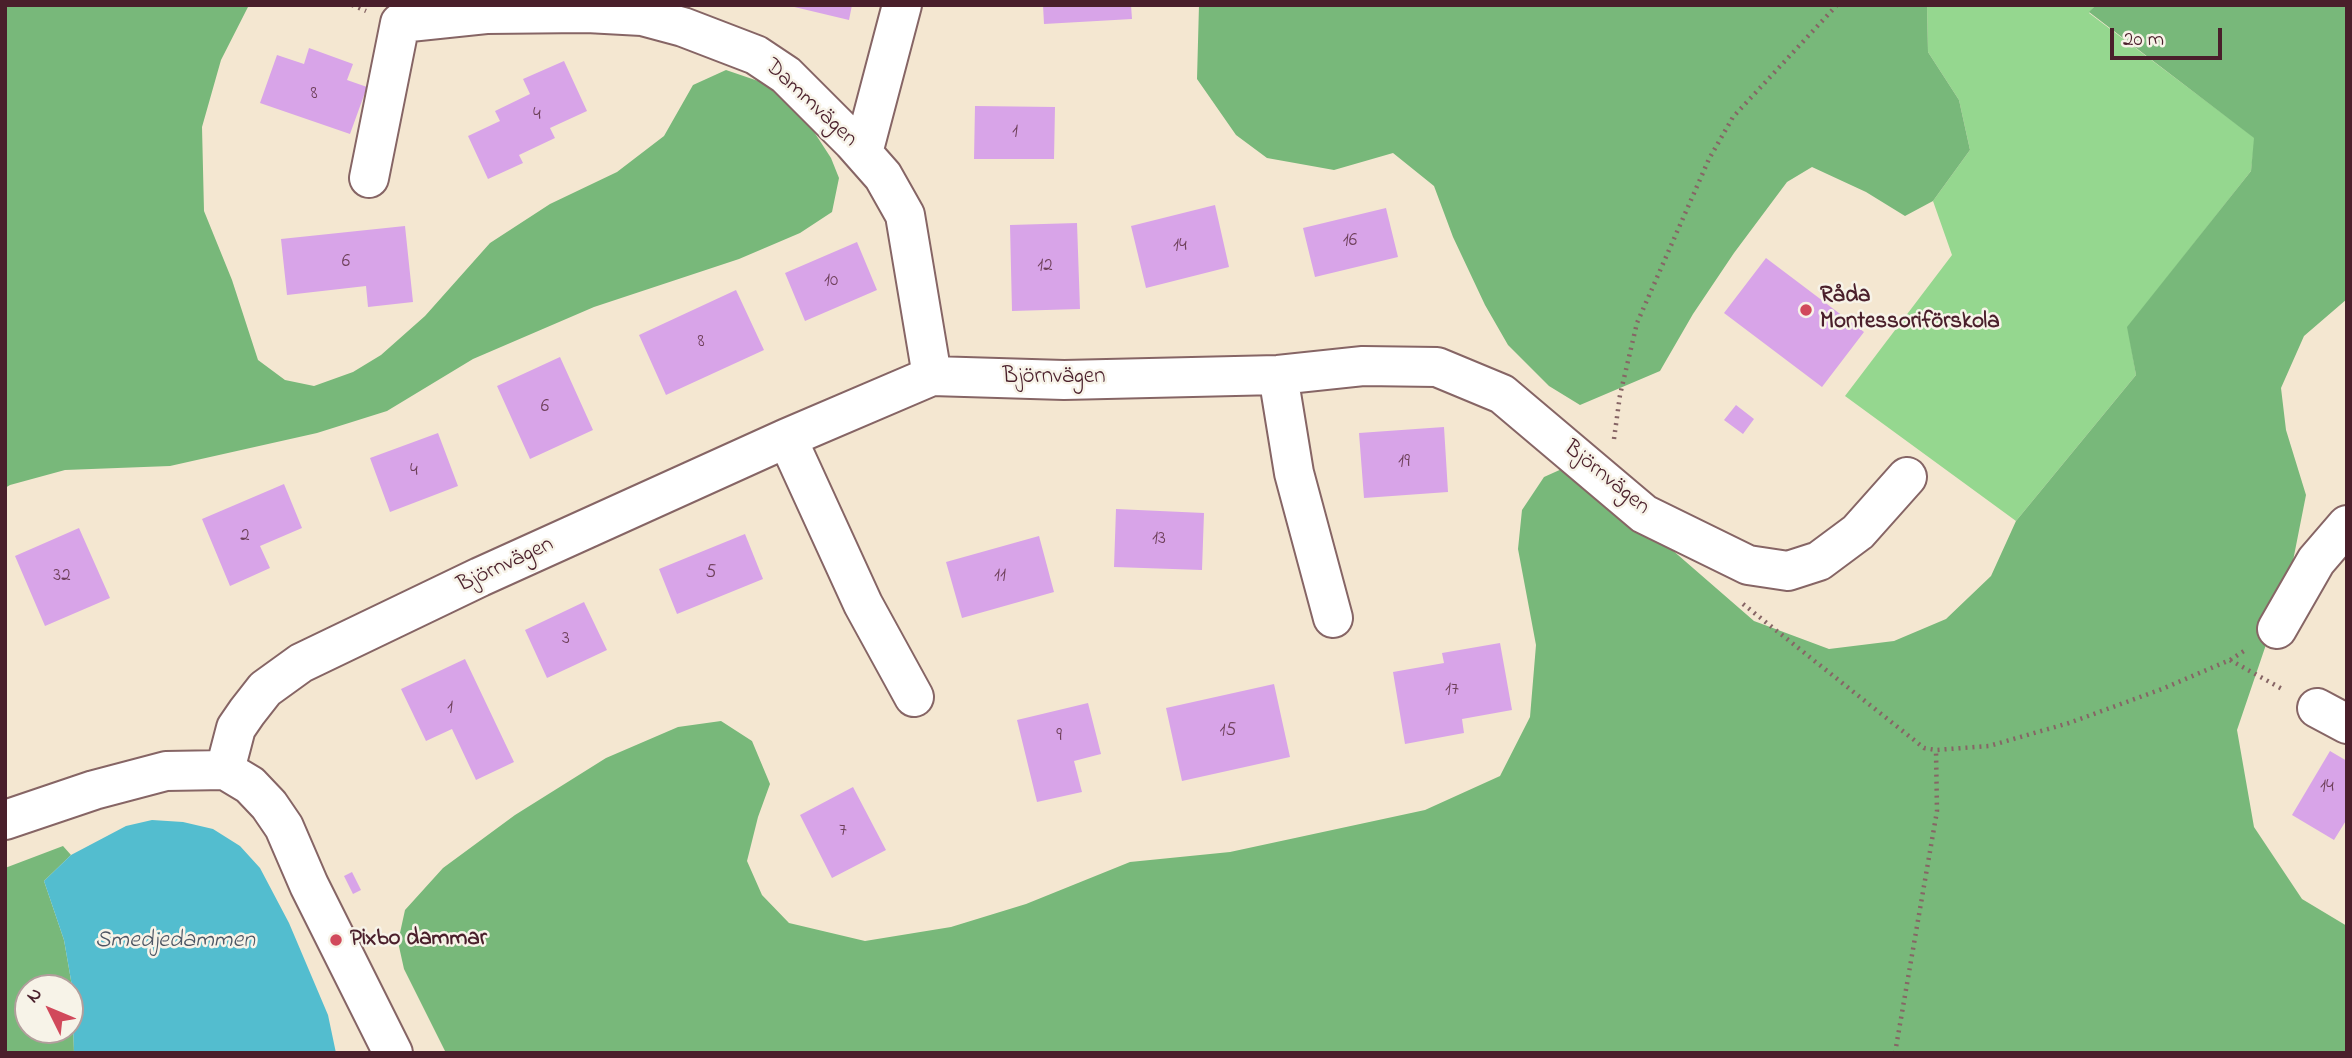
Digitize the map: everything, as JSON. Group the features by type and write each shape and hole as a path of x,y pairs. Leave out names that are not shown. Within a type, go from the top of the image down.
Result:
{"street":[{"path":"863,153 902,5"},
{"name":"Dammvägen","path":"369,178 400,23 486,14 587,13 642,16 683,27 756,55 786,75 883,176 905,215 933,376"},
{"name":"Björnvägen","path":"225,770 236,728 247,712 265,689 301,663 480,577 787,438 933,376 1064,380 1278,374 1363,366 1437,367 1502,394 1644,514 1748,565 1788,571 1819,561 1858,532 1906,477"},
{"path":"1278,374 1294,472 1333,618"},
{"path":"787,438 863,604 914,697"},
{"path":"2277,629 2316,561 2347,525"},
{"path":"5,820 94,790 166,771 225,770 250,785 269,805 284,827 314,896 393,1053"}],"path":[{"path":"1617,449 1614,438 1620,395 1637,323 1709,159 1733,117 1837,5"},
{"path":"1735,598 1924,748 1936,750 1989,746 2069,723 2162,689 2230,660 2277,629"},
{"path":"2230,660 2332,716"},
{"path":"1895,1053 1937,811 1936,750"}],"green space":[{"path":"5,5 249,5 221,60 202,127 204,211 232,280 258,360 285,380 314,386 353,372 381,355 425,316 490,243 550,204 617,172 664,136 693,85 726,70 764,83 807,121 831,158 839,178 832,212 800,233 739,259 594,307 473,359 387,411 317,433 170,466 65,470 5,488"},
{"path":"1199,5 1927,5 1928,52 1959,100 1970,150 1933,201 1905,216 1866,192 1812,167 1787,182 1693,314 1660,371 1580,405 1549,386 1508,345 1485,305 1453,237 1434,186 1393,153 1334,170 1267,158 1236,135 1197,79"},
{"path":"1927,5 2096,5 2089,13 2255,138 2251,171 2128,327 2136,375 2016,521 1845,396 1952,255 1933,201 1970,150 1959,100 1928,52"},
{"path":"2096,5 2347,5 2347,299 2304,336 2281,388 2286,430 2306,495 2291,571 2237,730 2254,827 2302,899 2347,926 2347,1053 446,1053 404,969 398,942 405,910 443,868 515,815 606,758 678,727 721,721 752,741 770,784 747,861 762,895 789,923 865,941 951,927 1026,904 1130,862 1230,852 1425,810 1500,776 1530,717 1536,645 1518,549 1522,510 1544,477 1564,468 1602,489 1754,621 1829,649 1894,641 1946,619 1991,576 2016,521 2136,375 2127,327 2251,171 2254,138 2089,12"},
{"path":"63,846 71,855 44,881 64,940 70,974 14,974 14,1044 74,1044 74,1053 5,1053 5,868"}],"water":[{"name":"Smedjedammen","path":"152,820 183,822 213,829 240,846 260,868 289,923 328,1015 336,1053 74,1053 74,1044 84,1044 84,974 70,974 64,940 44,881 71,855 126,826"}],"building":[{"path":"786,5 852,5 849,20"},
{"path":"1043,5 1131,5 1132,19 1044,24"},
{"path":"309,48 353,64 347,80 367,87 350,134 260,103 277,55 304,64"},
{"path":"564,61 587,111 550,128 555,138 519,155 523,163 488,179 468,136 500,121 495,111 530,94 523,79"},
{"path":"975,106 1055,107 1054,159 974,159"},
{"path":"1215,205 1229,267 1146,288 1131,226"},
{"path":"1386,208 1398,257 1315,277 1303,228"},
{"path":"1077,223 1080,309 1012,311 1010,225"},
{"path":"405,226 413,302 368,307 366,286 287,295 281,239"},
{"path":"857,242 877,290 805,321 785,273"},
{"path":"1766,258 1864,332 1822,387 1724,313"},
{"path":"736,290 764,350 666,395 639,335"},
{"path":"560,357 593,430 530,459 497,386"},
{"path":"1736,405 1754,419 1743,434 1724,420"},
{"path":"1444,427 1448,492 1364,498 1359,433"},
{"path":"438,433 458,486 390,512 370,458"},
{"path":"284,484 302,528 260,546 270,568 230,586 202,519"},
{"path":"1116,509 1204,513 1202,570 1114,567"},
{"path":"79,528 110,598 45,626 15,556"},
{"path":"745,534 763,579 677,614 659,569"},
{"path":"1039,536 1054,592 962,618 946,562"},
{"path":"584,602 607,650 547,678 525,630"},
{"path":"1500,643 1512,710 1462,719 1464,733 1405,744 1393,672 1444,663 1442,653"},
{"path":"465,659 514,762 476,780 452,729 426,741 401,689"},
{"path":"1274,684 1290,757 1182,781 1166,708"},
{"path":"1088,703 1101,754 1074,761 1082,792 1037,802 1017,720"},
{"path":"2330,751 2347,761 2347,819 2334,840 2292,815"},
{"path":"853,787 886,850 832,878 800,815"},
{"path":"352,872 361,890 353,894 344,876"}],"place":[{"name":"Råda Montessoriförskola","path":"1806,310"},
{"name":"Pixbo dammar","path":"336,940"}]}
